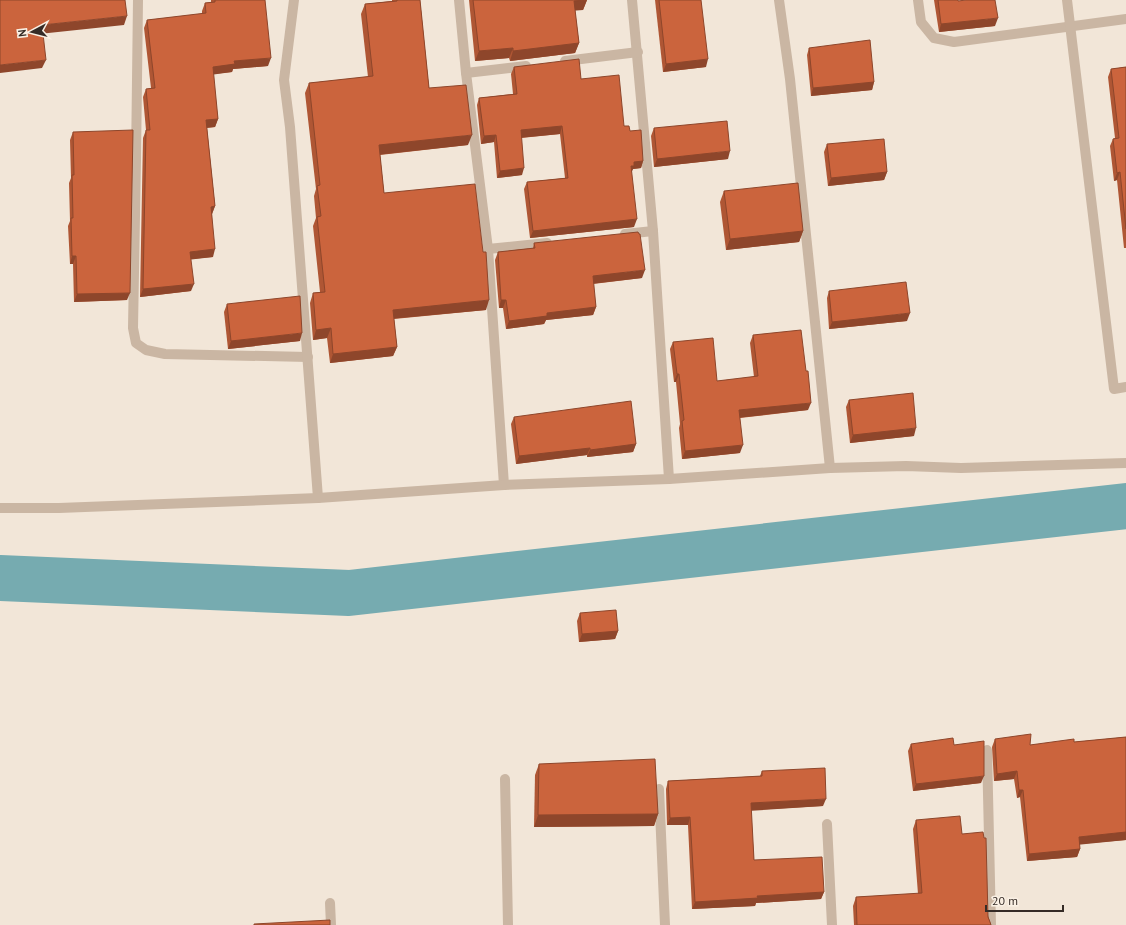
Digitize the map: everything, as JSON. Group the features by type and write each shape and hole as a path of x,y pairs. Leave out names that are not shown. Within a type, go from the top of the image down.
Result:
{"street":[{"path":"138,0 133,328 136,343 146,350 165,354 308,357"},
{"path":"294,0 284,80 290,127 318,498"},
{"path":"459,0 466,74 488,250 504,485"},
{"path":"632,0 638,52 652,231 669,479"},
{"path":"779,0 790,80 830,468"},
{"path":"918,0 921,22 934,38 954,42 1126,19"},
{"path":"1067,0 1114,389 1126,387"},
{"path":"552,63 638,52"},
{"path":"466,74 536,65"},
{"path":"613,235 652,231"},
{"path":"488,250 558,242"},
{"path":"0,508 59,508 318,498 504,485 669,479 830,468 906,466 961,468 1126,464"},
{"path":"987,750 991,925"},
{"path":"505,780 508,925"},
{"path":"659,789 666,925"},
{"path":"827,824 832,925"},
{"path":"330,903 331,925"}],"building":[{"path":"0,0 125,0 127,16 42,25 46,60 0,65"},
{"path":"215,0 265,0 271,58 234,61 235,64 213,67 218,119 206,120 215,206 211,207 215,249 190,252 194,284 143,289 146,130 150,130 146,89 155,88 147,20 206,13 205,3 215,2"},
{"path":"397,0 420,0 429,88 466,85 472,135 379,145 384,193 475,184 483,252 486,252 489,300 393,310 397,347 333,354 331,328 316,330 313,293 325,292 317,217 321,216 317,186 320,185 309,83 373,76 365,4"},
{"path":"473,0 584,0 574,1 579,43 513,51 513,48 479,51"},
{"path":"659,0 701,0 708,59 666,64"},
{"path":"938,0 995,0 998,18 941,24"},
{"path":"870,40 874,82 813,88 809,48"},
{"path":"579,59 581,79 619,75 624,126 629,126 630,131 641,130 643,161 634,162 634,166 631,166 637,219 533,231 527,182 568,178 562,126 521,130 524,168 500,171 496,135 484,136 479,98 517,94 514,67"},
{"path":"1126,67 1126,229 1120,172 1117,173 1113,139 1119,138 1111,69"},
{"path":"727,121 730,151 657,159 654,128"},
{"path":"133,130 130,293 77,294 76,256 72,256 71,218 73,218 72,175 74,175 73,132"},
{"path":"884,139 887,172 831,178 827,144"},
{"path":"798,183 803,231 730,239 724,191"},
{"path":"638,232 640,234 645,270 593,276 596,307 547,313 547,316 509,321 506,300 501,300 498,252 535,248 534,243"},
{"path":"906,282 910,313 832,322 829,291"},
{"path":"300,296 302,333 231,341 227,304"},
{"path":"801,330 806,371 808,371 811,403 739,410 743,445 685,451 682,421 684,420 679,374 677,374 673,342 713,338 717,381 758,376 753,335"},
{"path":"913,393 916,428 853,435 849,400"},
{"path":"631,401 636,444 590,450 590,448 519,456 514,417"},
{"path":"616,610 618,631 582,634 580,613"},
{"path":"1031,734 1030,745 1074,739 1074,742 1126,737 1126,832 1079,837 1080,849 1029,854 1023,790 1019,790 1017,771 997,774 995,739"},
{"path":"953,738 954,745 984,741 984,776 916,784 911,744"},
{"path":"655,759 658,814 538,815 539,764"},
{"path":"825,768 826,799 751,803 754,860 822,857 824,892 695,902 690,817 670,818 668,781 762,776 762,771"},
{"path":"960,816 962,834 983,832 984,838 986,838 988,917 991,925 857,925 856,897 922,893 916,820"},
{"path":"330,920 330,925 254,925 254,924"}],"waterway":[{"path":"0,578 349,593 1126,506"}]}
